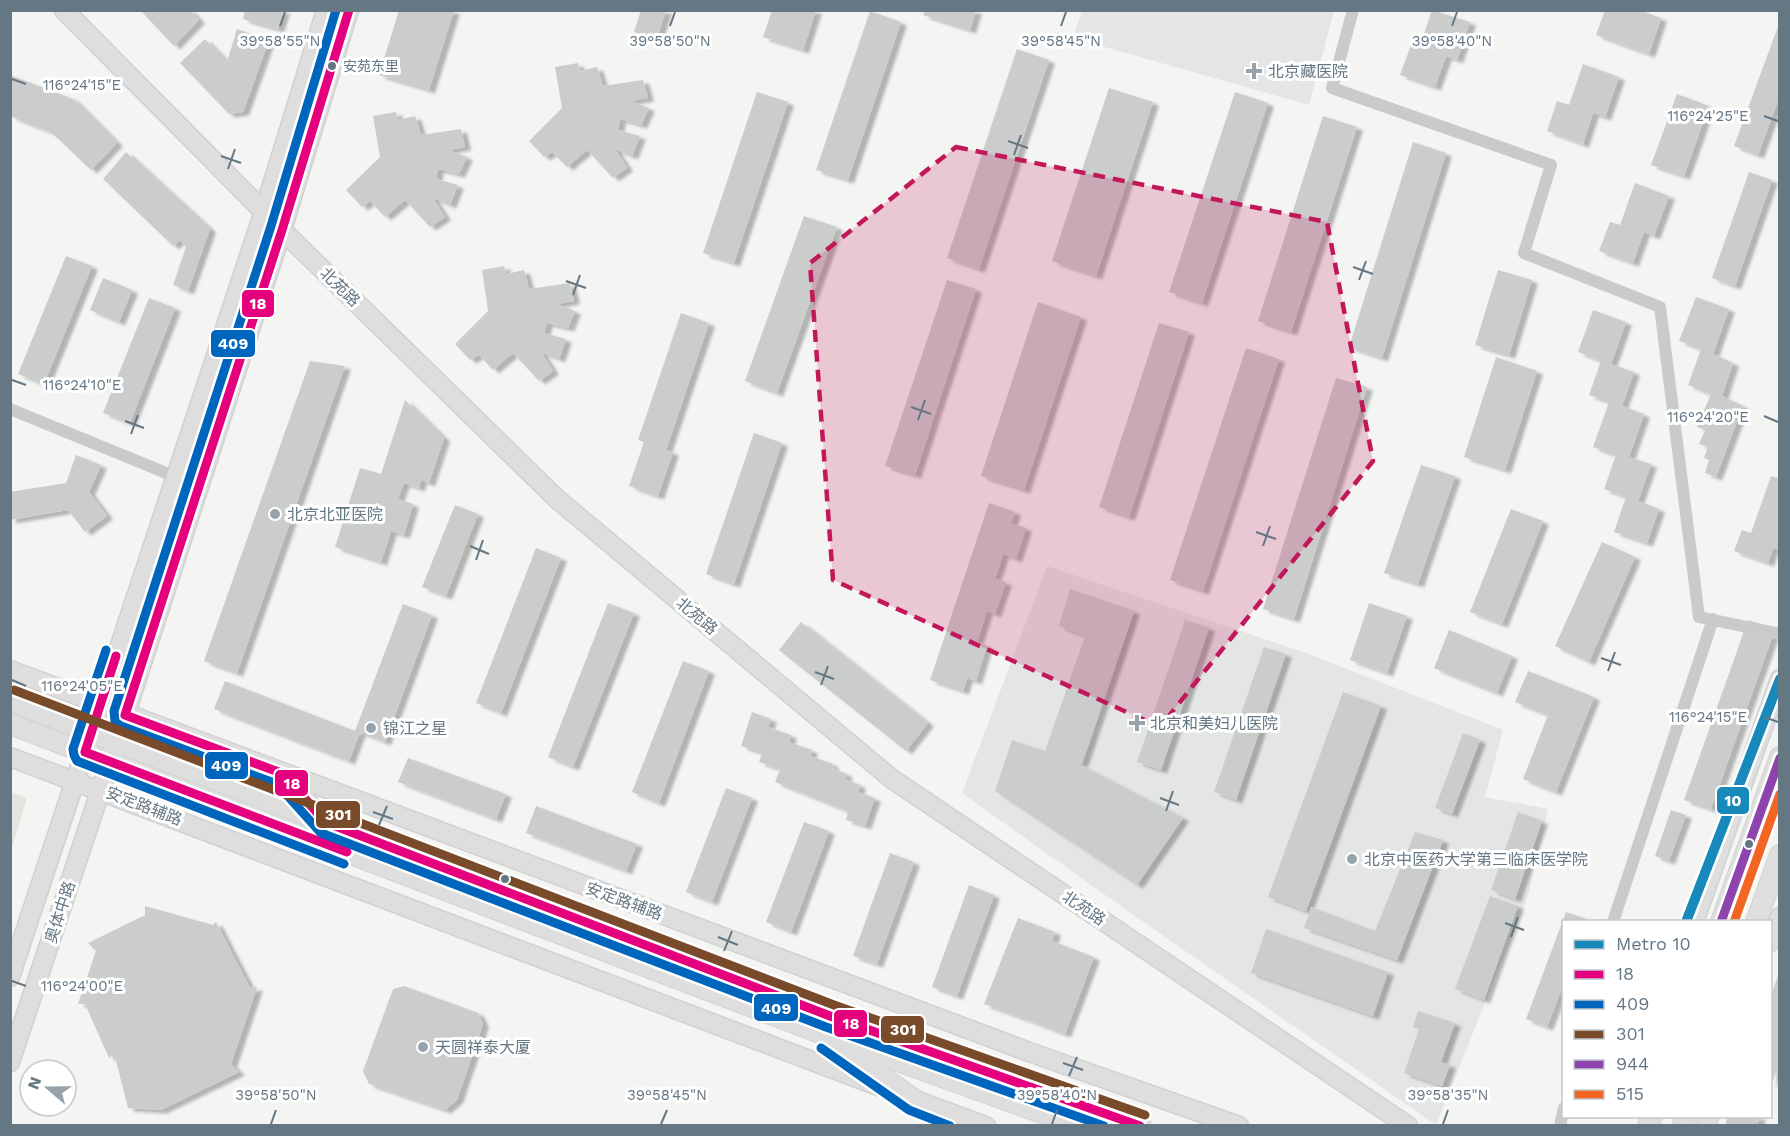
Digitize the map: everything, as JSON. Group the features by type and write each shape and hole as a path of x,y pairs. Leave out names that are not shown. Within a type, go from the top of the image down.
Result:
{"main road":[{"path":"10,701 830,1016 1141,1125"},
{"path":"10,724 823,1034 1078,1125"},
{"path":"1721,920 1779,757"},
{"path":"1756,920 1779,855"},
{"path":"823,1034 915,1100"}],"street":[{"name":"北苑路","path":"64,10 282,230 557,500 892,779 1408,1125"},
{"name":"奥体中路","path":"10,977 264,211 326,10"},
{"name":"奥体中路","path":"10,1062 101,790 282,230 349,10"},
{"path":"1353,10 1332,88 1551,165 1524,253 1660,307 1699,616 1779,634"},
{"path":"10,409 176,477"},
{"path":"1612,920 1713,619"},
{"name":"安定路辅路","path":"10,670 1032,1053 1239,1125"},
{"path":"1694,920 1779,679"},
{"name":"安定路辅路","path":"10,757 986,1125"},
{"path":"284,774 325,822"},
{"path":"1772,936 1779,917"}],"highlighted area":[{"path":"956,147 1327,222 1373,461 1160,727 833,580 810,263"}],"shaded area":[{"name":"北京藏医院","path":"1082,10 1334,11 1309,105 1073,38"},
{"path":"1047,566 1309,654 1503,730 1485,797 1548,809 1528,896 1436,1125 962,793"},
{"path":"10,792 27,798 11,851"}],"building":[{"path":"140,10 190,10 199,20 174,46"},
{"path":"245,10 284,10 278,29 243,19"},
{"path":"399,10 454,10 429,90 379,75"},
{"path":"641,10 666,10 657,39 634,32"},
{"path":"772,10 816,10 803,50 763,37"},
{"path":"925,10 976,10 970,30 923,15"},
{"path":"1432,10 1470,22 1457,60 1446,56 1435,87 1400,75 1411,45 1419,48"},
{"path":"1605,10 1639,10 1661,18 1649,54 1596,35"},
{"path":"870,11 901,22 848,180 816,170"},
{"path":"1780,21 1780,95 1758,155 1734,146"},
{"path":"237,29 269,40 243,112 229,114 180,63 205,39 227,62"},
{"path":"1017,49 1049,60 979,269 947,258"},
{"path":"578,63 580,71 597,67 603,86 643,80 648,98 631,101 649,108 641,125 620,119 618,130 640,136 632,156 615,149 627,168 613,178 587,150 567,167 552,152 544,157 529,141 562,108 555,67"},
{"path":"1583,64 1619,77 1605,117 1593,113 1583,144 1547,131 1557,101 1569,105"},
{"path":"10,75 73,99 117,143 91,170 51,132 10,116"},
{"path":"1109,88 1153,102 1096,276 1052,261"},
{"path":"757,92 788,102 734,263 703,253"},
{"path":"1235,92 1268,103 1202,303 1169,292"},
{"path":"1677,94 1709,106 1684,176 1651,165"},
{"path":"396,112 398,120 415,116 421,135 461,129 465,147 449,150 467,157 459,174 438,169 436,179 458,185 450,205 433,198 445,217 430,227 405,200 385,217 370,201 362,207 346,190 380,157 373,116"},
{"path":"1323,116 1357,127 1291,332 1258,321"},
{"path":"1413,142 1446,153 1382,358 1349,347"},
{"path":"126,152 210,229 188,291 173,285 186,247 180,240 173,246 103,179"},
{"path":"1749,172 1772,180 1735,286 1712,278"},
{"path":"1635,183 1669,196 1654,236 1644,232 1633,263 1599,251 1610,222 1620,225"},
{"path":"804,216 837,227 777,393 745,381"},
{"path":"66,256 92,266 44,384 18,374"},
{"path":"504,266 506,274 524,270 529,289 570,283 574,301 557,304 575,311 568,328 547,323 544,333 566,339 559,359 541,352 553,371 539,381 513,353 493,370 479,355 470,360 455,344 488,311 482,270"},
{"path":"1498,270 1532,280 1509,355 1475,345"},
{"path":"103,278 132,290 119,322 90,310"},
{"path":"947,280 976,289 915,475 885,466"},
{"path":"1696,297 1729,309 1713,354 1733,363 1722,396 1743,406 1716,477 1705,473 1709,460 1704,458 1708,447 1699,444 1705,430 1697,427 1711,394 1688,385 1701,349 1679,341"},
{"path":"149,298 175,308 130,423 103,413"},
{"path":"1038,302 1081,317 1024,490 981,476"},
{"path":"1593,310 1626,322 1611,364 1634,372 1622,406 1644,414 1629,457 1651,464 1638,501 1659,509 1647,543 1614,532 1626,497 1604,489 1616,455 1593,447 1609,402 1589,395 1601,361 1578,352"},
{"path":"681,313 709,323 666,450 673,452 658,496 629,486 644,442 638,440"},
{"path":"1159,323 1189,332 1129,517 1099,507"},
{"path":"1246,348 1279,359 1203,591 1170,580"},
{"path":"1496,357 1537,371 1505,470 1464,457"},
{"name":"北京北亚医院","path":"310,361 345,366 237,673 204,661"},
{"path":"1336,378 1367,387 1294,619 1263,609"},
{"path":"405,400 444,438 429,483 421,480 419,488 404,483 398,499 413,504 404,535 391,531 381,562 335,547 360,468 381,474"},
{"path":"754,433 782,443 734,584 706,574"},
{"path":"76,455 101,465 89,492 107,516 85,532 68,510 10,520 10,492 66,483"},
{"path":"1421,465 1455,476 1418,584 1384,573"},
{"path":"1771,476 1780,479 1780,550 1773,548 1768,563 1734,551 1742,530 1751,533"},
{"path":"989,503 1015,512 1011,523 1026,528 1016,559 1003,554 995,579 1006,582 995,614 987,611 977,642 987,645 976,681 967,678 963,691 930,680"},
{"path":"455,505 478,514 446,596 422,587"},
{"path":"1511,509 1543,521 1502,624 1470,612"},
{"path":"1602,542 1635,557 1589,662 1555,646"},
{"path":"536,548 561,558 501,713 476,703"},
{"path":"1070,589 1134,611 1082,764 1071,760 1183,818 1137,885 995,791 1012,740 1045,751 1085,636 1059,626"},
{"path":"608,603 634,613 573,767 548,757"},
{"path":"1369,603 1407,616 1387,673 1350,660"},
{"path":"403,604 432,615 385,742 360,732 349,761 214,709 225,681 355,731"},
{"path":"1185,620 1209,628 1161,770 1137,762"},
{"path":"1748,620 1775,629 1711,809 1684,800"},
{"path":"801,622 928,723 906,751 779,650"},
{"path":"1449,630 1512,656 1497,693 1434,668"},
{"path":"1264,647 1286,654 1236,800 1214,792"},
{"path":"683,661 709,671 659,803 632,792"},
{"path":"1528,671 1594,697 1556,792 1523,779 1548,715 1515,702"},
{"path":"1343,692 1381,706 1306,911 1268,897"},
{"path":"752,712 771,719 768,727 791,735 789,742 812,750 810,756 833,764 832,768 847,774 845,779 860,785 858,792 875,798 865,826 846,820 848,811 775,782 780,769 759,762 762,753 741,746"},
{"path":"1463,733 1480,740 1452,814 1435,808"},
{"path":"408,758 506,794 496,819 398,782"},
{"path":"726,788 752,798 712,902 686,892"},
{"path":"536,806 637,844 626,871 526,833"},
{"path":"1671,810 1686,815 1669,861 1655,856"},
{"path":"1518,812 1542,821 1515,899 1491,890"},
{"path":"804,822 829,831 791,932 766,922"},
{"path":"1415,832 1443,840 1397,960 1304,928 1311,907 1375,931"},
{"path":"890,853 914,862 877,964 853,956"},
{"path":"969,885 994,895 957,996 932,987"},
{"path":"1490,896 1518,906 1484,1000 1455,989"},
{"path":"145,906 213,925 216,922 250,988 257,987 231,1064 239,1072 161,1110 128,1108 114,1053 109,1058 85,1004 78,1004 96,951 88,943 145,915"},
{"path":"1566,912 1587,919 1587,920 1563,920"},
{"path":"1018,918 1055,932 1052,941 1094,957 1065,1034 1023,1018 1029,998 1022,1018 984,1004"},
{"path":"1562,923 1562,988 1547,1027 1526,1019"},
{"path":"1266,929 1388,972 1373,1016 1251,973"},
{"path":"1779,973 1780,1062 1772,1083 1772,992"},
{"name":"天圆祥泰大厦","path":"404,986 478,1013 483,1024 457,1100 445,1110 369,1084 363,1071 393,989"},
{"path":"1418,1011 1455,1023 1441,1062 1450,1065 1442,1086 1404,1073 1419,1029 1413,1027"},
{"path":"1727,1118 1759,1118 1757,1126 1725,1126"}],"metro line":[{"name":"10","path":"1687,920 1780,679"}],"transit line":[{"name":"409","path":"336,10 271,226 114,711 115,722 277,784 321,833 826,1027 1104,1126"},
{"name":"18","path":"349,10 282,230 125,715 284,774 325,822 830,1016 1140,1126"},
{"name":"409","path":"106,650 73,749 77,761 344,864"},
{"name":"18","path":"116,656 85,752 347,852"},
{"name":"301","path":"14,690 834,1005 1145,1115"},
{"name":"944","path":"1722,920 1780,758"},
{"name":"515","path":"1735,920 1780,794"},
{"name":"409","path":"821,1048 909,1110 950,1126"}],"place":[{"name":"安苑东里","path":"332,66"},
{"name":"北京藏医院","path":"1254,71"},
{"name":"北京北亚医院","path":"275,514"},
{"name":"北京和美妇儿医院","path":"1137,723"},
{"name":"锦江之星","path":"371,728"},
{"name":"北京中医药大学第三临床医学院","path":"1352,859"},
{"name":"天圆祥泰大厦","path":"423,1047"}]}
